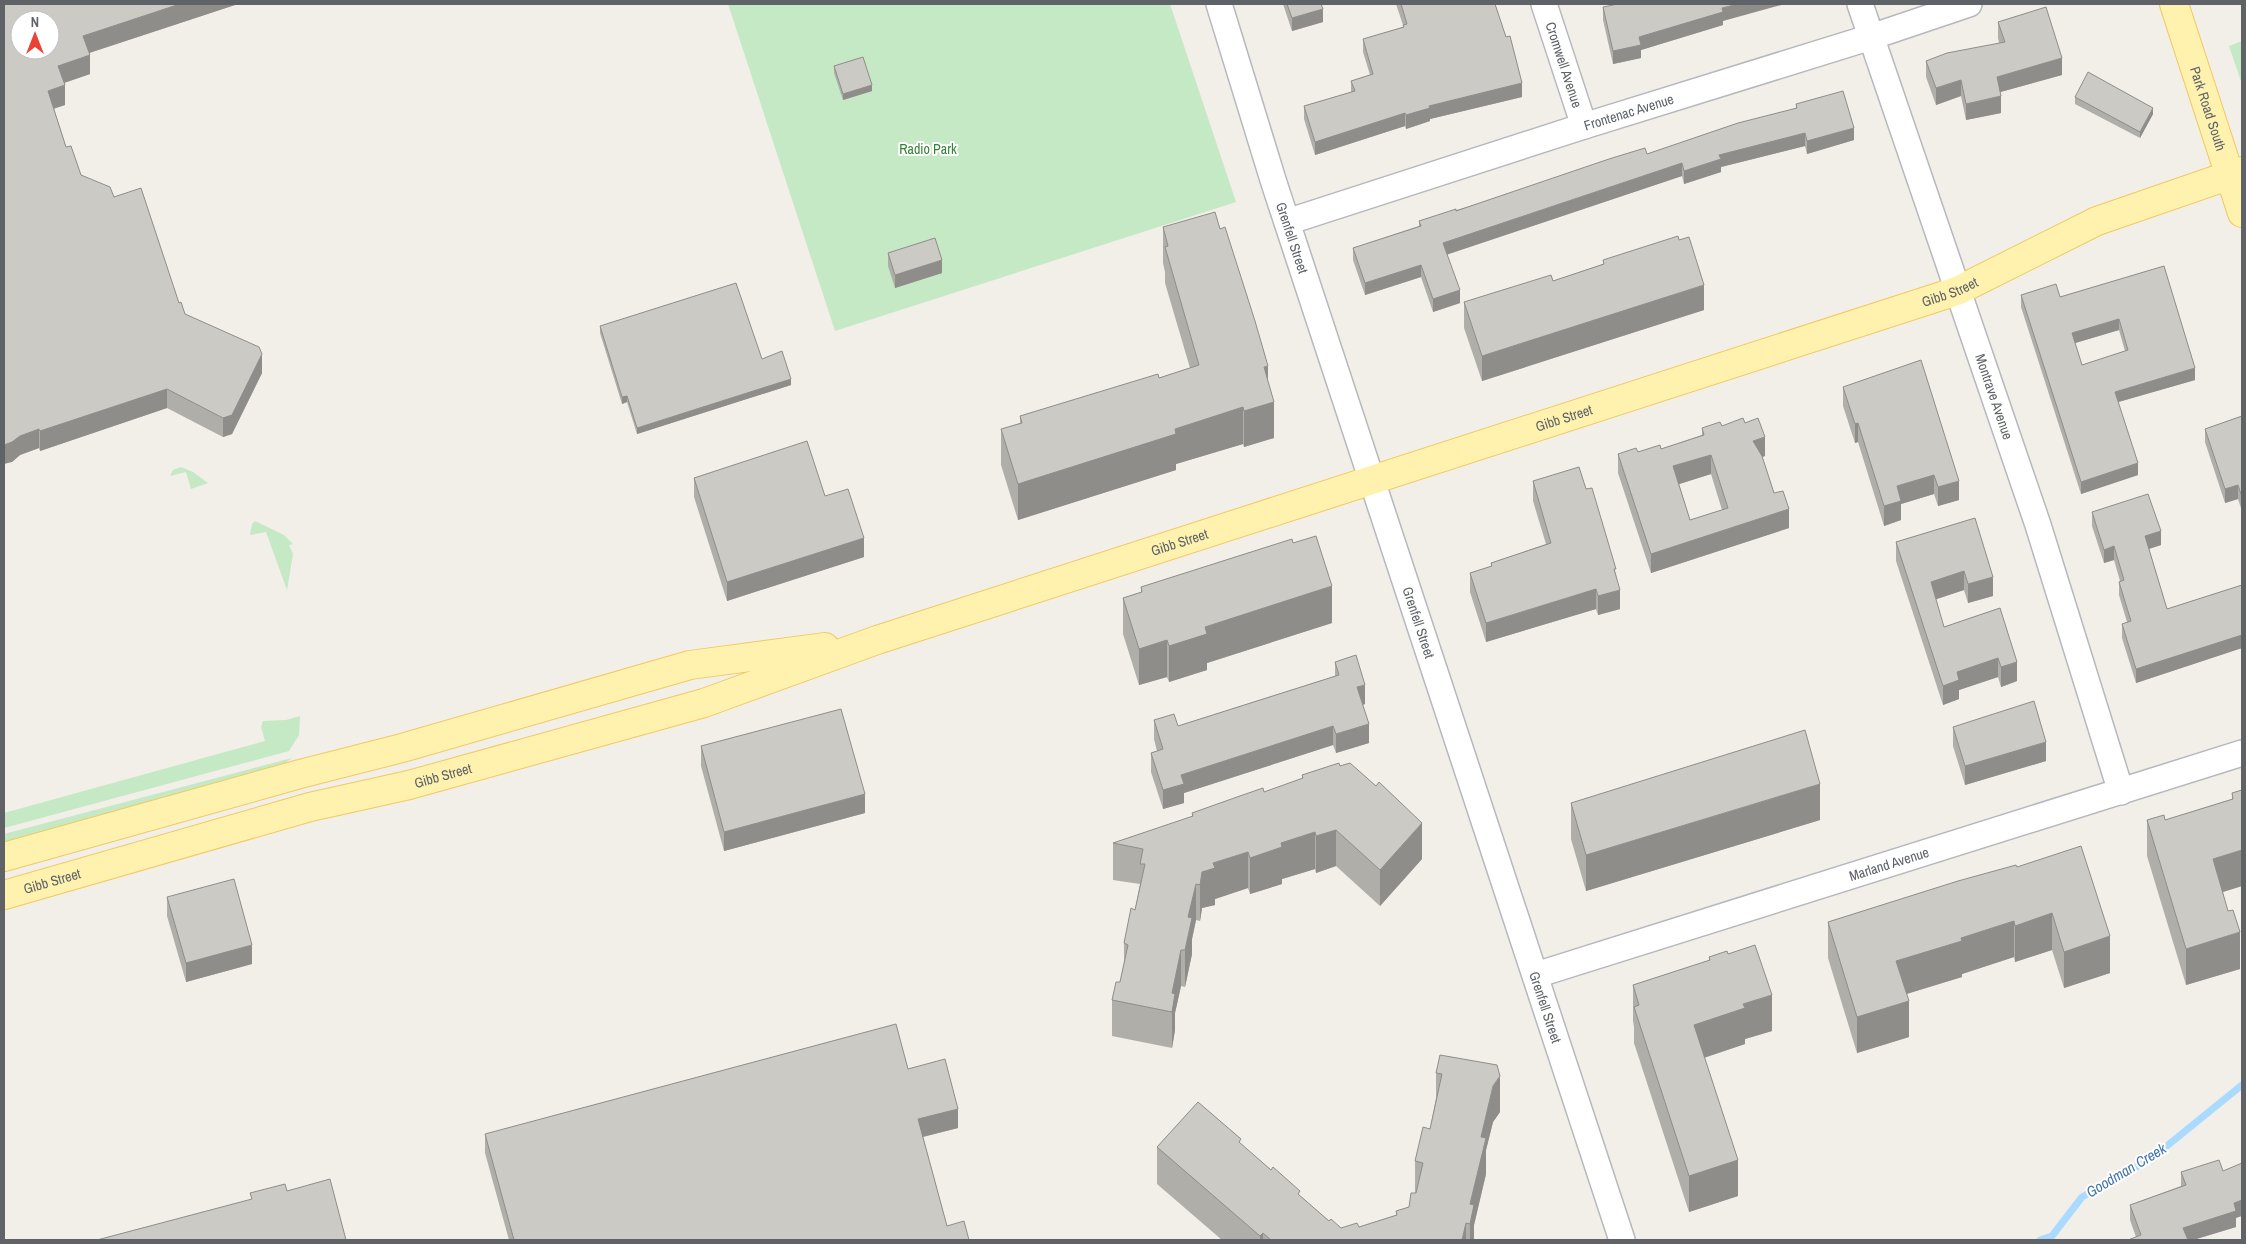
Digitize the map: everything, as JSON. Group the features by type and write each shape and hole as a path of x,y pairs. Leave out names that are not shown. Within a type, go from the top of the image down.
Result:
{"main road":[{"name":"Park Road South","path":"2174,4 2236,173 2242,213"},
{"name":"Gibb Street","path":"4,895 310,807 409,785 704,703 877,640 1957,291 2097,221 2236,173"},
{"name":"Gibb Street","path":"4,857 300,774 402,748 690,665 877,640"}],"street":[{"name":"Grenfell Street","path":"1219,4 1287,222 1622,1240"},
{"name":"Cromwell Avenue","path":"1544,4 1584,126"},
{"name":"Montrave Avenue","path":"1860,4 2038,525 2121,792"},
{"name":"Frontenac Avenue","path":"1287,222 1584,126 1871,37 1969,4"},
{"name":"Marland Avenue","path":"1536,975 2242,753"}],"green space":[{"name":"Radio Park","path":"728,4 1170,4 1236,202 835,331"},
{"path":"2242,41 2242,84 2229,46"},
{"path":"181,467 193,472 208,483 191,489 186,472 170,476 173,470"},
{"path":"255,521 284,535 293,544 289,545 293,554 287,590 266,532 250,535 252,524"},
{"path":"300,716 299,735 289,751 4,828 4,813 265,741 261,727 263,721 286,720"},
{"path":"292,758 281,766 4,844 4,834"}],"building":[{"path":"4,4 180,4 83,36 90,55 58,66 65,85 48,91 66,147 71,146 81,175 110,187 114,197 141,188 179,303 181,302 185,314 259,347 262,354 232,415 223,418 167,389 40,431 39,429 20,436 4,445"},
{"path":"1287,4 1321,4 1323,9 1292,18"},
{"path":"1401,4 1495,4 1506,37 1510,36 1522,83 1429,106 1430,108 1406,115 1405,113 1315,142 1304,106 1355,91 1351,81 1373,74 1363,39 1404,27 1403,25 1407,24"},
{"path":"1618,4 1738,4 1722,8 1723,12 1639,37 1641,45 1613,51 1603,7"},
{"path":"2046,7 2062,58 1997,77 2001,96 1966,104 1961,80 1936,88 1926,61 1947,53 2005,42 1998,22"},
{"path":"863,57 872,85 843,94 834,66"},
{"path":"2088,72 2153,108 2140,132 2075,97"},
{"path":"1843,91 1854,128 1807,141 1805,133 1719,155 1721,159 1684,171 1682,163 1443,243 1460,290 1433,299 1421,265 1365,283 1353,248 1421,226 1419,221 1456,209 1456,211 1609,159 1645,148 1647,154 1738,123 1797,108 1796,104"},
{"path":"1215,212 1220,229 1225,227 1255,321 1268,366 1264,367 1274,402 1244,411 1243,407 1175,429 1176,434 1018,484 1001,429 1022,423 1020,416 1158,374 1159,378 1199,365 1165,247 1168,246 1163,227"},
{"path":"1678,236 1679,240 1689,237 1704,285 1482,356 1464,302 1551,275 1553,281 1604,264 1603,260"},
{"path":"935,238 942,260 895,275 888,253"},
{"path":"2164,266 2195,368 2115,392 2138,463 2081,482 2021,295 2056,284 2060,297","holes":["2119,319 2128,350 2082,365 2072,333"]},
{"path":"736,283 762,359 782,351 791,379 637,428 627,396 622,397 600,326"},
{"path":"1921,360 1959,481 1938,487 1934,475 1897,486 1901,501 1884,506 1858,423 1855,424 1843,387"},
{"path":"2242,416 2242,497 2238,485 2225,489 2205,429"},
{"path":"1743,418 1745,423 1758,418 1765,437 1753,441 1762,456 1774,493 1783,491 1789,509 1651,554 1618,454 1636,448 1638,452 1660,445 1661,449 1704,435 1702,428 1720,422 1722,426","holes":["1711,455 1728,508 1690,520 1673,466"]},
{"path":"807,441 825,496 848,489 864,538 727,582 694,478"},
{"path":"1579,467 1586,489 1592,488 1616,569 1614,569 1620,590 1598,596 1596,589 1486,623 1470,573 1492,566 1491,563 1551,543 1533,481"},
{"path":"2148,494 2161,531 2145,536 2167,609 2242,585 2242,635 2136,669 2122,624 2131,621 2119,582 2124,580 2114,546 2104,550 2092,512"},
{"path":"1975,518 1993,577 1968,584 1964,571 1931,582 1944,627 2000,608 2017,662 2001,667 1998,658 1957,672 1959,680 1943,686 1896,542"},
{"path":"1316,536 1332,586 1205,627 1207,634 1169,646 1167,640 1139,649 1123,598 1142,592 1141,587 1292,539 1293,543"},
{"path":"1356,655 1365,685 1357,687 1369,724 1336,734 1333,726 1181,775 1184,784 1163,790 1151,753 1163,749 1154,720 1174,714 1178,726 1339,675 1335,662"},
{"path":"2034,701 2046,742 1965,766 1953,727"},
{"path":"841,709 865,794 724,832 701,746"},
{"path":"1805,730 1820,784 1586,855 1571,803"},
{"path":"1339,763 1340,766 1350,763 1376,786 1379,782 1422,823 1380,870 1336,830 1316,836 1315,832 1281,843 1282,847 1250,858 1248,852 1213,863 1215,868 1202,872 1200,885 1196,884 1188,917 1192,918 1185,950 1181,950 1172,993 1175,994 1172,1012 1112,1000 1116,982 1120,982 1128,945 1124,943 1131,908 1135,910 1145,864 1140,864 1143,849 1113,843 1193,816 1192,813 1263,788 1264,792 1303,778 1302,775"},
{"path":"2242,790 2242,850 2213,859 2228,911 2233,910 2240,932 2186,949 2147,820 2164,815 2165,820 2233,799 2232,793"},
{"path":"2081,846 2110,936 2064,952 2052,913 2015,926 2014,921 1961,938 1962,941 1896,961 1909,1001 1857,1017 1828,922 1958,881 2016,865 2017,867"},
{"path":"234,879 252,945 186,963 167,897"},
{"path":"1755,945 1772,995 1743,1004 1745,1008 1694,1025 1738,1160 1689,1176 1634,1007 1639,1005 1633,985 1710,960 1709,957 1727,951 1728,954"},
{"path":"896,1024 908,1069 945,1059 958,1109 918,1119 947,1226 964,1221 969,1240 514,1240 485,1134"},
{"path":"1440,1055 1497,1065 1500,1076 1493,1086 1481,1137 1486,1138 1470,1204 1474,1205 1470,1224 1466,1223 1462,1240 1271,1240 1263,1233 1260,1236 1157,1147 1198,1102 1241,1139 1239,1142 1271,1170 1273,1167 1300,1191 1298,1194 1329,1221 1331,1219 1341,1228 1357,1223 1359,1227 1397,1215 1396,1211 1409,1207 1411,1193 1416,1193 1423,1163 1415,1161 1423,1127 1430,1129 1442,1074 1436,1073"},
{"path":"2219,1160 2223,1171 2242,1163 2242,1200 2234,1203 2236,1211 2183,1228 2188,1240 2128,1240 2141,1235 2130,1205 2186,1185 2181,1172"},
{"path":"330,1179 346,1240 97,1240 252,1199 250,1193 285,1184 287,1191"}],"waterway":[{"name":"Goodman Creek","path":"2040,1240 2052,1236 2082,1197 2152,1158 2242,1085"}]}
